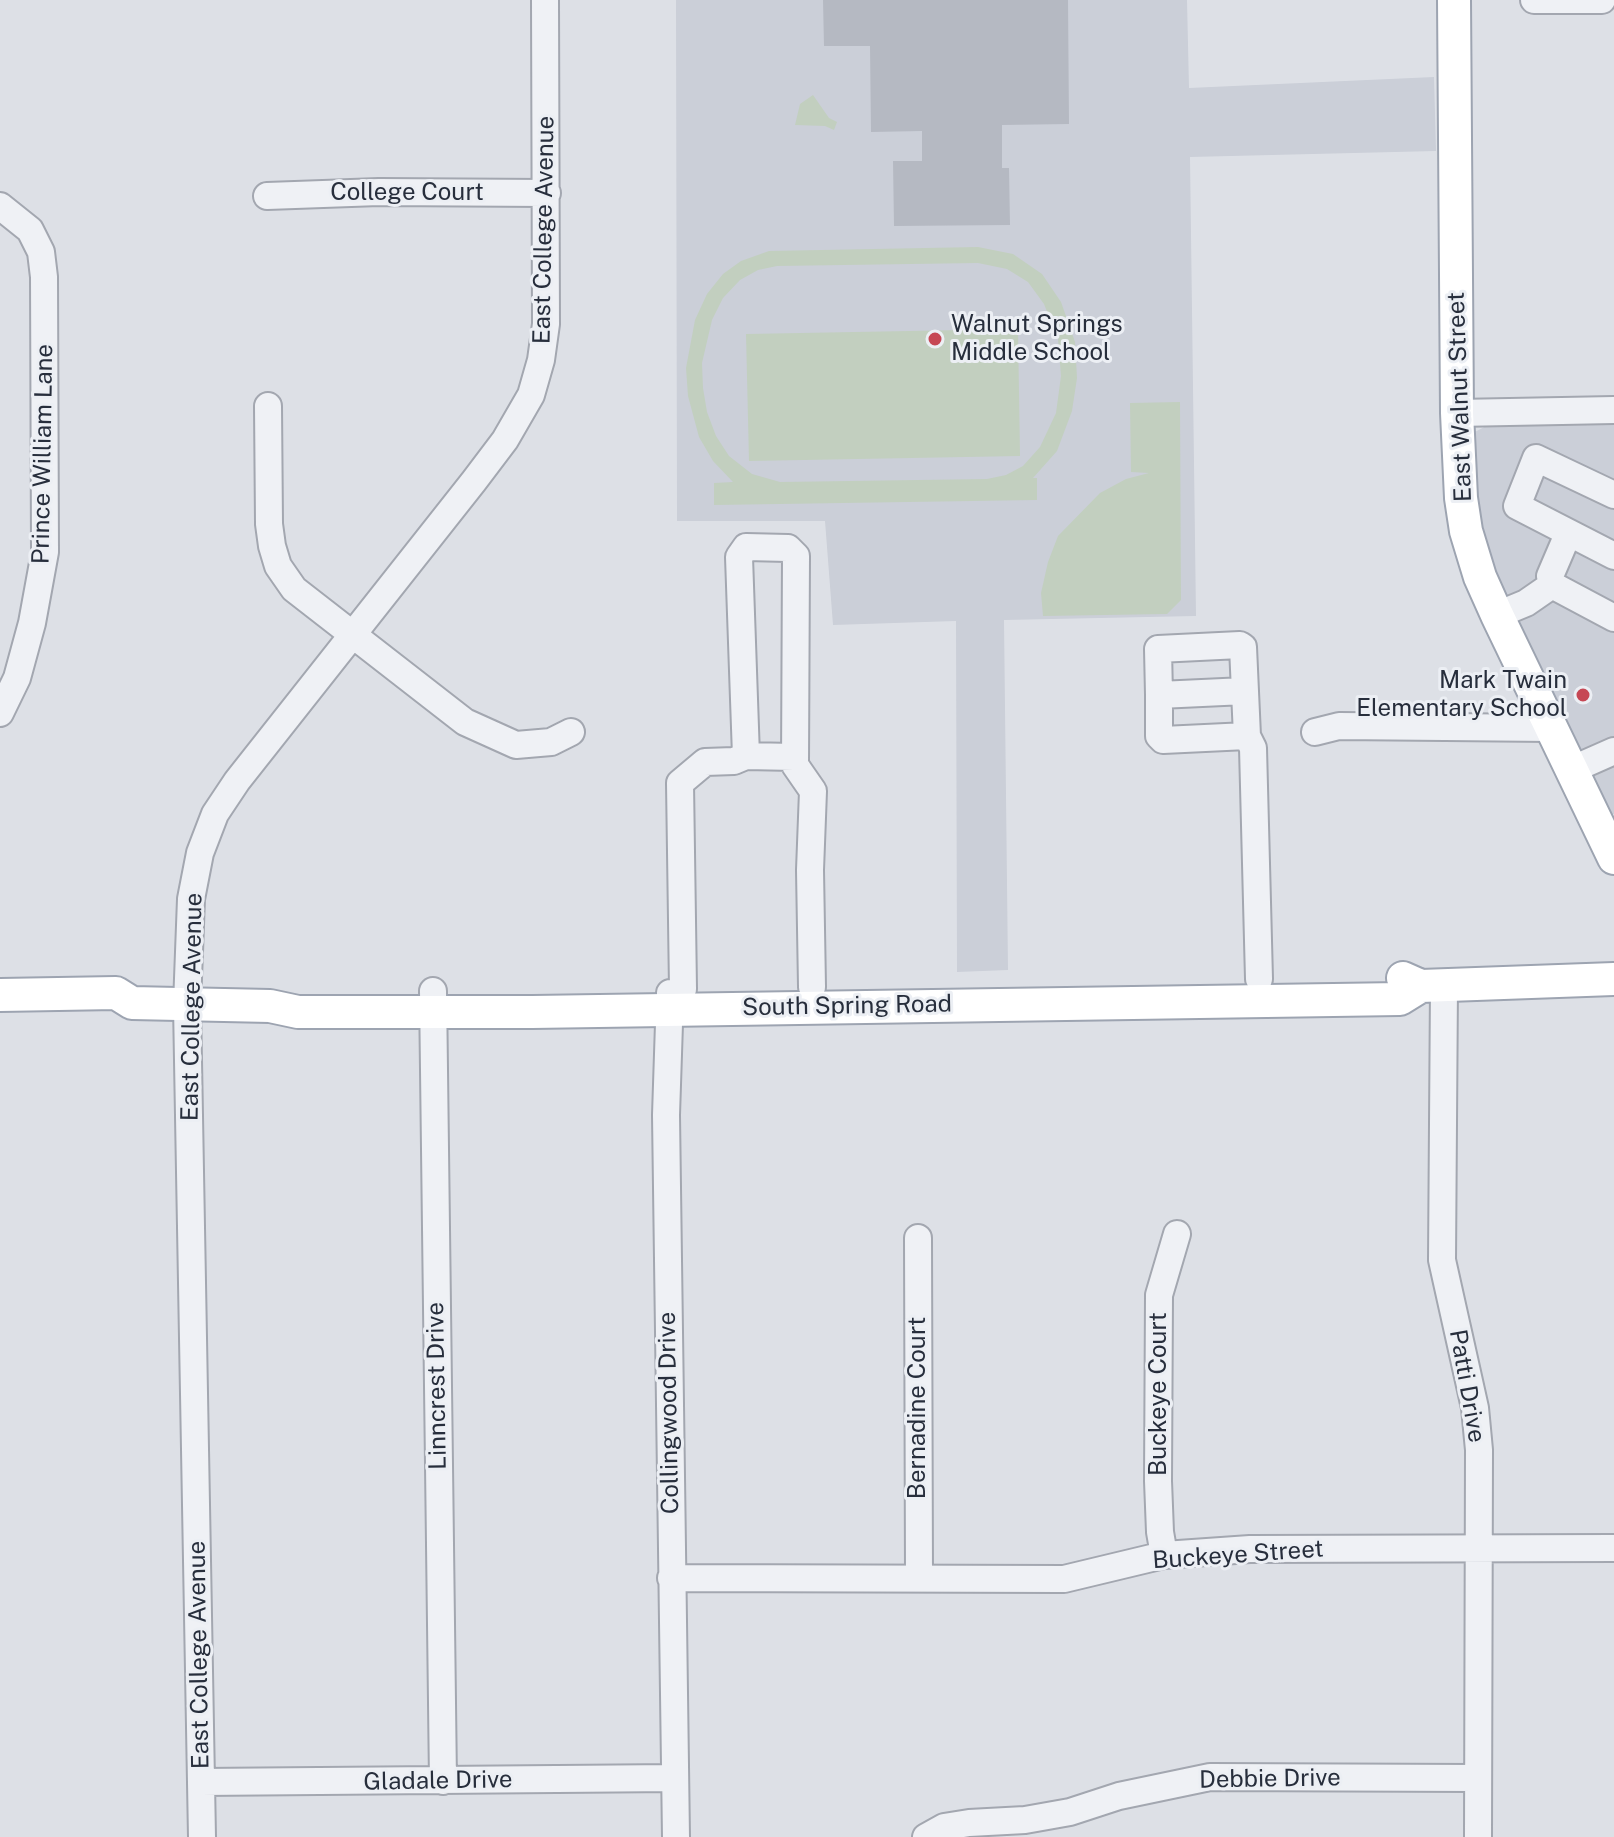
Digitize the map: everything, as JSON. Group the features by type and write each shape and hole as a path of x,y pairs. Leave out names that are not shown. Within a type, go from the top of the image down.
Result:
{"main road":[{"name":"East Walnut Street","path":"1454,0 1457,413 1461,498 1466,531 1480,577 1497,615 1614,858"},
{"name":"South Spring Road","path":"132,1003 270,1006 288,997 433,1001 1259,990 1401,977 1432,986 1614,979"},
{"path":"0,995 116,993 132,1003 116,1016 0,1017"}],"street":[{"name":"East College Avenue","path":"202,1837 187,1005 191,899 200,853 215,814 237,781 497,450 531,395 541,360 546,324 545,0"},
{"path":"1534,0 1602,0"},
{"name":"College Court","path":"267,196 379,192 547,193"},
{"name":"Prince William Lane","path":"0,206 30,230 41,252 44,277 45,552 32,623 17,678 0,713"},
{"path":"268,406 272,546 278,566 294,589 465,722 516,745 551,742 571,732"},
{"path":"1457,413 1614,410"},
{"path":"1614,495 1536,458 1517,506 1614,556"},
{"path":"1568,534 1550,576 1552,585 1614,618"},
{"path":"794,757 746,756 739,557 746,547 788,548 796,556 794,757 795,765 813,791 808,994"},
{"path":"1497,615 1526,603 1552,585"},
{"path":"1247,736 1161,739 1158,649 1240,645 1244,650 1247,736 1253,748 1259,990"},
{"path":"1159,695 1245,691"},
{"path":"1315,732 1339,726 1551,728"},
{"path":"1571,770 1614,751"},
{"name":"Collingwood Drive","path":"676,1837 666,1131 674,996 680,783 705,762 734,761 746,756"},
{"name":"Patti Drive","path":"1432,986 1442,1260 1475,1408 1479,1450 1478,1837"},
{"name":"Linncrest Drive","path":"433,1001 443,1781"},
{"name":"Buckeye Court","path":"1164,1555 1158,1481 1159,1295 1177,1234"},
{"name":"Bernadine Court","path":"918,1238 919,1577"},
{"name":"Buckeye Street","path":"671,1578 1064,1579 1164,1555 1250,1549 1614,1548"},
{"name":"Debbie Drive","path":"926,1837 944,1827 1070,1812 1162,1786 1210,1777 1477,1778"},
{"name":"Gladale Drive","path":"201,1782 675,1778"}],"shaded area":[{"name":"Walnut Springs Middle School","path":"676,0 1187,0 1189,88 1434,77 1436,151 1190,157 1196,616 1004,620 1008,970 957,972 956,621 833,625 825,521 677,521"},
{"name":"Mark Twain Elementary School","path":"1492,423 1614,423 1614,814 1608,814 1496,577 1478,525 1471,434"}],"green space":[{"path":"813,95 829,118 837,122 834,130 825,126 795,125 800,104"},
{"path":"978,247 1013,254 1042,274 1061,302 1075,342 1077,378 1072,411 1057,451 1033,478 1037,478 1037,500 714,505 714,483 733,482 713,461 699,437 688,396 686,368 695,320 707,294 723,274 741,261 769,251","holes":["978,263 1007,269 1028,282 1044,304 1058,339 1061,376 1056,413 1040,447 1023,466 1006,475 987,479 780,482 752,474 729,456 716,436 707,412 702,363 712,320 723,298 740,280 758,270 777,266"]},
{"path":"1018,329 1020,456 749,461 746,334"},
{"path":"1180,402 1181,600 1167,614 1043,616 1041,593 1058,536 1100,493 1126,479 1149,473 1131,472 1130,403"}],"building":[{"path":"823,0 1068,0 1069,124 1002,125 1002,168 1009,168 1010,225 894,226 893,161 922,161 922,131 871,132 870,46 824,46"}],"place":[{"name":"Walnut Springs Middle School","path":"935,339"},
{"name":"Mark Twain Elementary School","path":"1583,695"}]}
